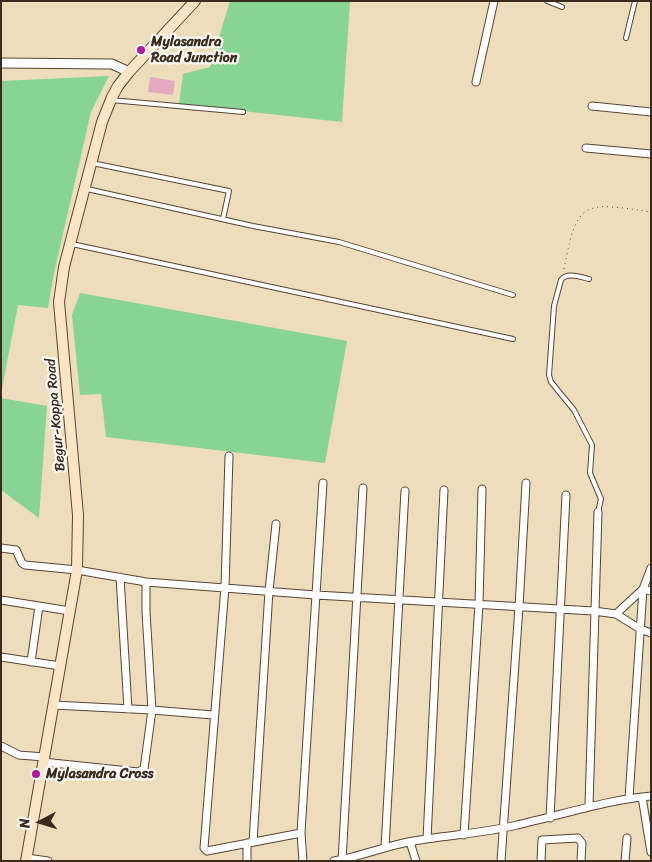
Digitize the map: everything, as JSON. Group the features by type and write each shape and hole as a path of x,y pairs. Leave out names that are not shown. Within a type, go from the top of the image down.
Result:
{"main road":[{"name":"Begur-Koppa Road","path":"26,860 77,570 78,515 59,302 64,267 102,122 111,100 118,86 129,72 194,1"}],"street":[{"path":"476,82 494,1"},
{"path":"1,63 112,64 129,72"},
{"path":"592,106 651,112"},
{"path":"586,148 651,154"},
{"path":"229,456 224,587 204,848 206,851 301,833"},
{"path":"303,861 301,833 323,483"},
{"path":"501,861 526,483"},
{"path":"342,860 363,488"},
{"path":"464,835 479,604 482,489"},
{"path":"427,839 444,490"},
{"path":"384,847 405,491"},
{"path":"550,818 566,496"},
{"path":"589,806 598,512"},
{"path":"247,861 276,524"},
{"path":"1,548 16,550 22,563 25,565 77,570 146,582 357,598 594,611 616,614 640,629 651,633"},
{"path":"629,798 643,589 651,568"},
{"path":"120,578 128,709"},
{"path":"1,746 19,755 43,760 141,771 145,766 152,710 146,582"},
{"path":"616,614 643,589"},
{"path":"643,589 651,591"},
{"path":"1,601 70,611"},
{"path":"31,662 39,606"},
{"path":"1,658 60,666"},
{"path":"53,705 213,715"},
{"path":"334,861 384,847 503,829 550,818 589,806 629,798 651,796"},
{"path":"642,797 651,852"},
{"path":"541,861 542,840 578,838 582,843 581,861"},
{"path":"625,861 626,838"},
{"path":"410,842 416,861"},
{"path":"26,860 48,861"}],"lane":[{"path":"546,1 562,7"},
{"path":"626,38 635,1"},
{"path":"111,100 243,112"},
{"path":"92,163 229,191 223,219"},
{"path":"84,188 223,219 339,242 513,295"},
{"path":"70,243 513,339"},
{"path":"588,279 563,277 554,306 549,375 551,382 574,410 592,446 590,472 601,499 598,512"}],"path":[{"path":"563,277 571,235 584,212 596,206 651,212"}],"green space":[{"path":"230,1 350,1 342,122 179,104 183,74 210,67"},
{"path":"109,76 91,112 54,273 48,308 18,305 1,394 1,81"},
{"path":"80,293 347,341 325,463 106,437 101,394 80,395 72,315"},
{"path":"1,398 47,406 39,518 1,490"}],"building":[{"path":"150,77 175,81 173,95 148,92"}],"place":[{"name":"Mylasandra Road Junction","path":"141,50"},
{"name":"Mylasandra Cross","path":"36,774"}]}
